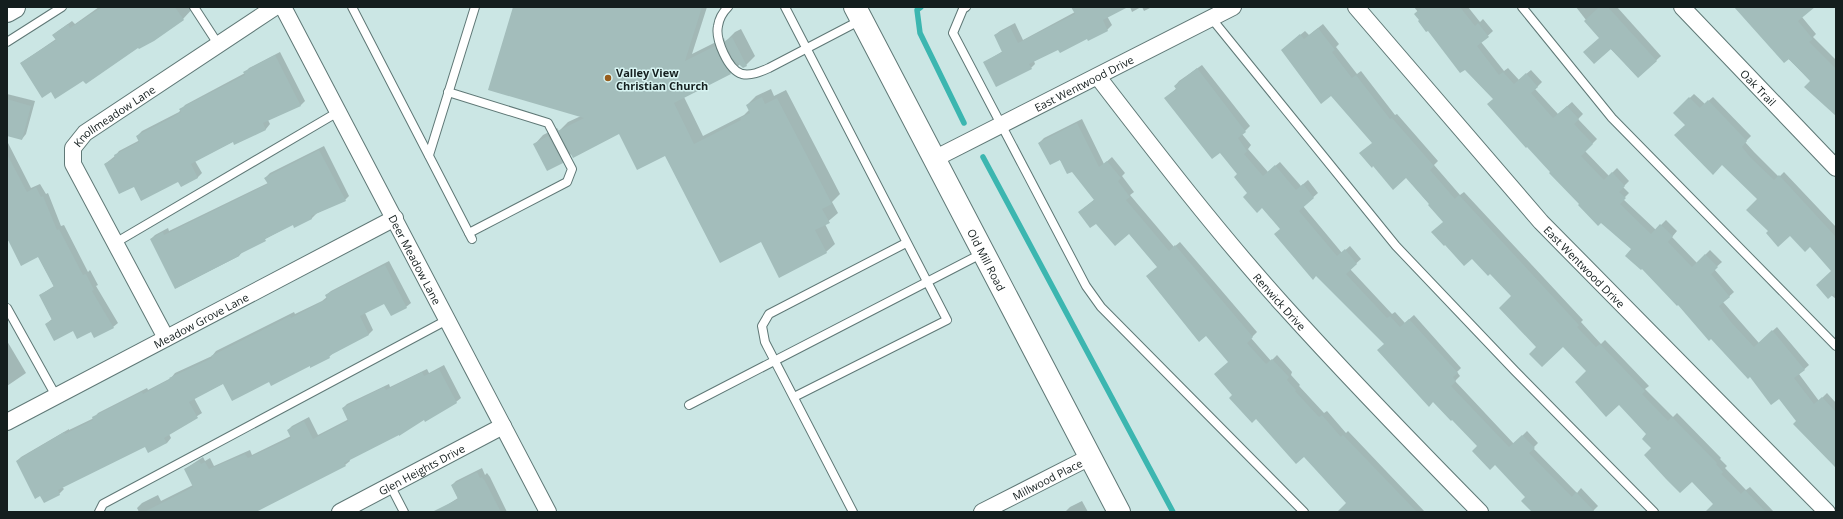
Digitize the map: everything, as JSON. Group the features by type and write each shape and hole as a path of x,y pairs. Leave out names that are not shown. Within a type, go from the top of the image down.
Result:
{"street":[{"path":"7,11 14,7"},
{"name":"Knollmeadow Lane","path":"166,338 73,164 73,148 85,133 275,7"},
{"name":"Deer Meadow Lane","path":"283,7 548,512"},
{"name":"East Wentwood Drive","path":"934,159 1234,7"},
{"name":"East Wentwood Drive","path":"1356,7 1542,222 1827,512"},
{"name":"Oak Trail","path":"1682,7 1836,168"},
{"name":"Old Mill Road","path":"858,13 1119,512"},
{"name":"Renwick Drive","path":"1098,76 1181,185 1284,306 1410,441 1480,512"},
{"name":"Meadow Grove Lane","path":"7,422 395,218"},
{"name":"Glen Heights Drive","path":"340,512 503,426"},
{"name":"Millwood Place","path":"982,512 1090,457"}],"lane":[{"path":"7,42 62,7"},
{"path":"194,7 218,44"},
{"path":"352,7 471,236 567,182 572,169 548,123 448,92"},
{"path":"429,155 475,7"},
{"path":"728,7 724,11 717,27 719,43 729,65 741,74 754,74 769,68 806,48 858,13"},
{"path":"785,7 946,320 794,398"},
{"path":"966,7 963,8 953,33 1086,286 1101,307 1304,512"},
{"path":"1522,7 1612,118 1836,346"},
{"path":"1212,19 1396,246 1515,371 1654,512"},
{"path":"116,243 338,112"},
{"path":"853,512 765,342 762,326 769,314 906,242"},
{"path":"689,405 926,281 984,253"},
{"path":"7,308 56,396"},
{"path":"99,512 103,504 447,320"},
{"path":"390,485 404,512"}],"building":[{"path":"102,7 175,7 184,20 154,41 139,49 138,48 86,84 83,81 55,99 51,92 42,98 20,63 56,40 52,35 68,24 70,28"},
{"path":"513,7 702,7 685,61 715,46 723,63 731,74 674,103 694,144 741,120 740,118 750,113 746,105 762,97 765,104 777,98 832,204 822,209 830,223 815,230 827,253 779,278 761,242 720,263 665,156 637,170 619,134 573,158 558,131 584,118 488,90"},
{"path":"1071,7 1128,7 1103,20 1108,31 1088,41 1087,39 1060,53 1058,50 1029,64 1032,69 996,87 983,62 1002,52 994,35 1010,27 1018,43 1075,14"},
{"path":"1422,7 1460,7 1475,26 1478,23 1489,37 1477,46 1499,75 1503,72 1514,84 1526,73 1538,87 1531,93 1553,118 1567,106 1579,119 1574,124 1593,144 1581,156 1604,180 1612,172 1625,186 1619,192 1626,198 1620,204 1651,234 1660,224 1673,236 1668,242 1692,267 1705,254 1718,267 1711,274 1730,297 1719,306 1731,322 1754,347 1772,330 1805,370 1794,378 1814,404 1822,397 1836,412 1836,468 1793,424 1796,421 1779,399 1771,405 1750,377 1748,379 1711,339 1709,341 1678,305 1677,306 1642,269 1641,270 1625,256 1631,249 1601,223 1598,226 1527,147 1526,148 1487,104 1493,99 1465,70 1460,73 1428,31 1426,32 1414,14"},
{"path":"1599,7 1608,7 1657,61 1638,78 1611,49 1594,64 1583,52 1599,38 1584,21"},
{"path":"1734,7 1815,7 1798,21 1813,39 1809,42 1836,69 1836,116 1804,87 1810,81 1789,59 1784,63"},
{"path":"1318,28 1335,50 1332,52 1352,78 1356,75 1390,119 1392,118 1434,166 1430,170 1455,199 1459,195 1579,325 1577,327 1596,347 1600,344 1645,391 1642,394 1668,421 1672,417 1717,463 1716,464 1723,472 1721,474 1741,494 1745,490 1766,512 1705,512 1713,504 1692,482 1680,493 1644,455 1651,448 1642,439 1646,434 1619,405 1606,417 1575,382 1586,371 1563,347 1542,367 1529,354 1536,347 1499,308 1511,296 1490,274 1488,276 1472,259 1464,266 1445,245 1444,246 1431,232 1443,222 1428,205 1429,204 1406,178 1393,190 1373,166 1372,168 1359,153 1372,143 1331,96 1321,104 1281,50 1300,34 1304,39"},
{"path":"732,37 747,66 743,68 732,58 726,44 725,41"},
{"path":"275,55 301,106 263,123 266,130 234,145 233,142 191,164 198,178 181,187 178,182 141,201 134,187 119,194 104,164 115,158 114,155 139,142 136,136 181,112 179,109 245,75 243,72"},
{"path":"1197,68 1246,132 1238,138 1247,151 1244,154 1263,176 1275,165 1296,190 1303,184 1314,198 1299,211 1337,256 1345,249 1357,264 1346,274 1387,318 1390,316 1400,327 1409,319 1458,373 1453,377 1456,381 1451,386 1509,447 1522,435 1535,448 1529,453 1572,497 1576,492 1595,512 1532,512 1521,501 1525,497 1495,465 1490,470 1472,451 1477,446 1433,402 1429,407 1377,350 1384,344 1316,276 1313,280 1274,234 1280,229 1262,208 1257,213 1243,197 1247,193 1234,177 1237,174 1220,153 1212,159 1164,98 1176,89 1174,86"},
{"path":"1689,97 1700,108 1708,100 1747,141 1742,147 1750,157 1774,180 1779,175 1836,237 1836,292 1828,299 1816,285 1831,271 1810,247 1805,252 1790,236 1778,247 1766,233 1768,231 1746,210 1757,199 1722,165 1713,175 1674,135 1685,125 1673,113"},
{"path":"7,99 31,106 22,140 7,136"},
{"path":"1077,123 1099,167 1107,161 1121,178 1118,181 1130,197 1126,200 1169,251 1175,245 1253,337 1247,343 1266,364 1272,359 1289,377 1287,380 1296,390 1295,391 1319,417 1322,415 1341,437 1343,435 1417,512 1337,512 1346,503 1304,457 1296,464 1256,419 1252,423 1229,398 1232,395 1214,374 1228,362 1206,336 1199,342 1146,276 1157,267 1129,234 1115,246 1096,224 1090,228 1078,212 1094,200 1072,172 1067,174 1060,160 1050,165 1038,143"},
{"path":"548,136 563,163 547,171 533,144"},
{"path":"319,150 346,201 311,216 312,219 294,228 293,225 265,239 266,241 238,255 239,256 175,289 150,239 163,232 164,235 268,184 264,178"},
{"path":"7,154 27,192 36,187 41,197 43,196 57,230 59,229 83,275 86,274 94,290 92,291 114,328 94,338 91,332 77,339 73,331 54,341 45,324 52,320 39,295 54,287 38,257 21,266 7,238"},
{"path":"385,265 407,308 391,316 384,304 360,316 369,335 310,368 310,366 271,386 269,382 232,401 223,384 189,402 198,418 164,438 167,443 148,453 145,447 58,490 60,495 44,503 40,496 35,499 16,461 64,432 65,434 93,420 92,417 142,392 143,394 170,379 169,378 212,358 211,356 290,316 291,318 327,299 325,295"},
{"path":"439,369 457,403 425,422 424,420 399,436 344,463 346,466 256,512 144,512 193,487 184,469 199,461 201,464 205,462 209,469 245,454 248,458 291,438 287,430 304,421 313,439 348,421 342,408 384,387 386,390 422,372 424,376"},
{"path":"477,472 480,478 482,477 485,481 501,512 432,512 458,499 451,485"}],"waterway":[{"path":"921,7 917,10 920,33 964,123"},
{"path":"983,157 1173,512"}],"place":[{"name":"Valley View Christian Church","path":"608,78"}]}
